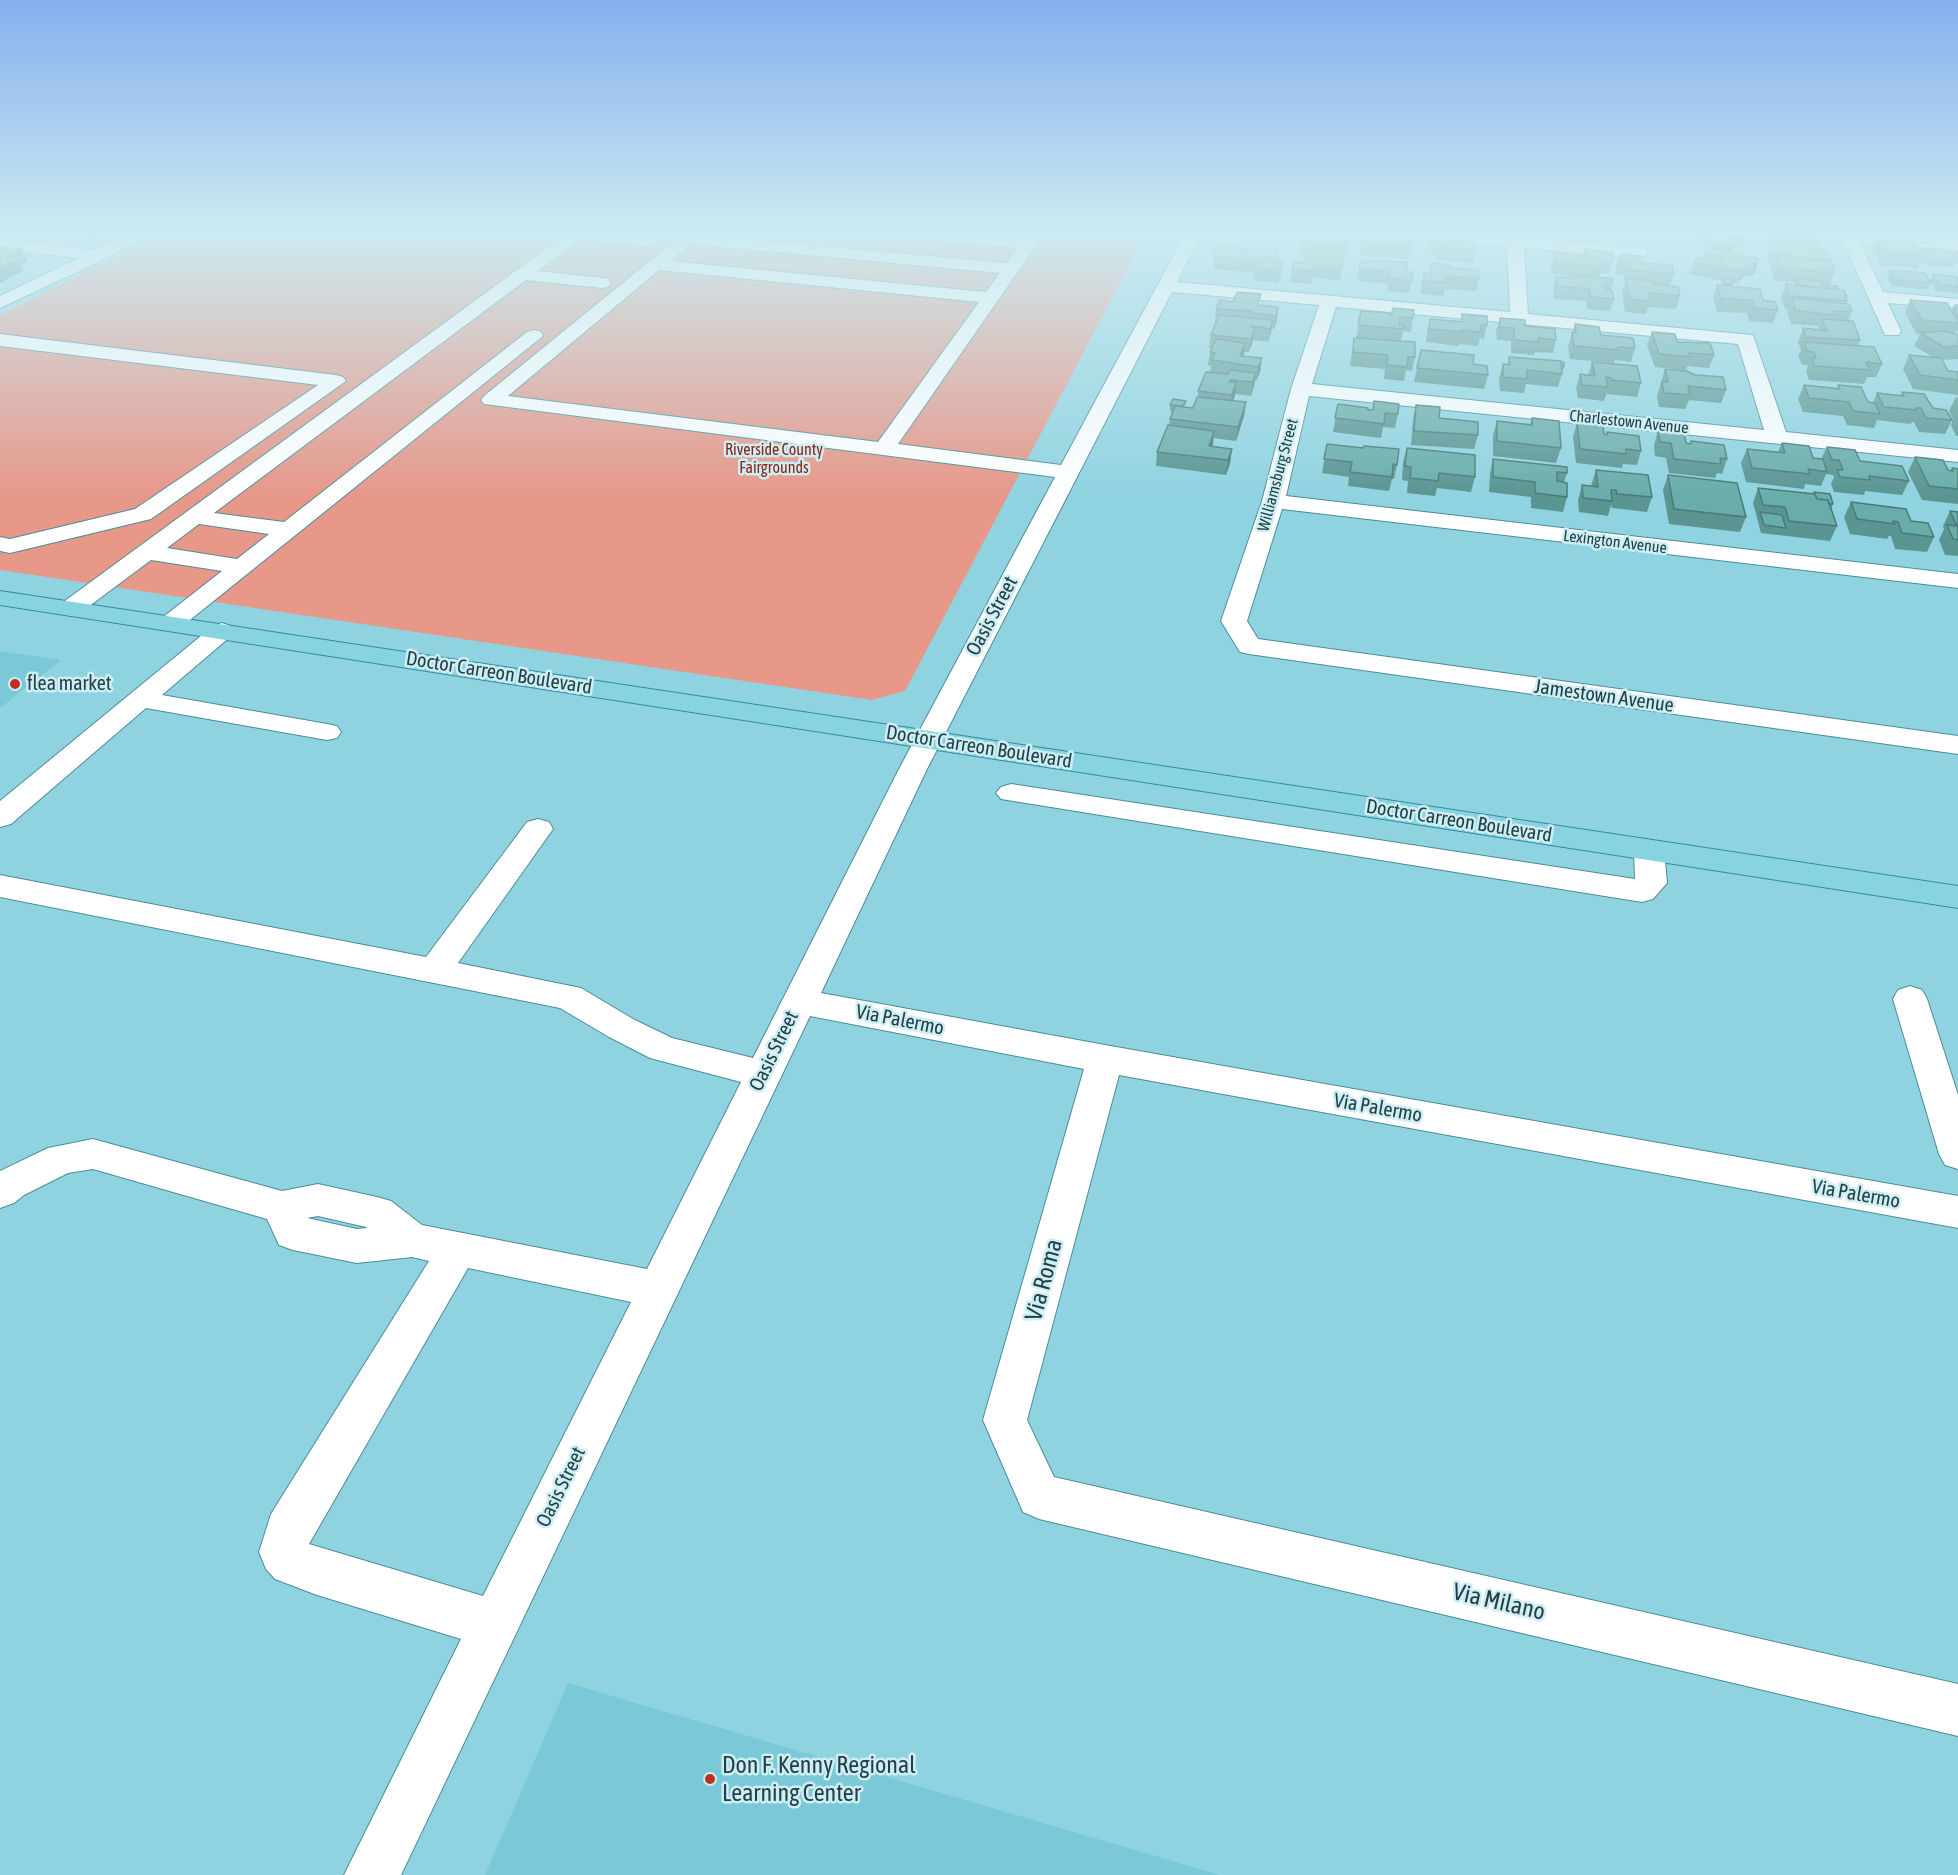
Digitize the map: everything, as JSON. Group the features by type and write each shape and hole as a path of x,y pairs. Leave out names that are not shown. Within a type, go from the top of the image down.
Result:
{"main road":[{"name":"Doctor Carreon Boulevard","path":"0,598 1958,897"}],"street":[{"path":"71,608 459,322"},
{"path":"587,322 491,400 1068,472"},
{"path":"884,449 974,322"},
{"name":"Oasis Street","path":"372,1875 798,1001 929,739 1147,322"},
{"name":"Williamsburg Street","path":"1249,646 1234,621 1273,501 1301,388 1322,322"},
{"path":"1557,322 1746,339 1777,438"},
{"path":"1888,322 1892,332"},
{"path":"171,623 550,324"},
{"path":"0,340 336,381 143,514 10,546 0,544"},
{"name":"Charlestown Avenue","path":"1301,388 1958,456"},
{"name":"Lexington Avenue","path":"1273,501 1958,582"},
{"path":"195,517 290,530"},
{"path":"147,552 242,567"},
{"path":"0,817 222,631"},
{"name":"Jamestown Avenue","path":"1249,646 1958,745"},
{"path":"140,699 327,732"},
{"path":"1011,793 1642,891 1651,883 1649,850"},
{"path":"434,971 538,829"},
{"path":"0,886 569,997 621,1028 663,1049 763,1074"},
{"path":"1910,999 1958,1154"},
{"name":"Via Palermo","path":"798,1001 1105,1059 1958,1212"},
{"name":"Via Roma","path":"1039,1496 1005,1420 1105,1059"},
{"path":"0,1191 62,1159 93,1154 282,1207 293,1233 357,1246 412,1240 658,1289"},
{"path":"459,1248 288,1532 283,1552 292,1562 317,1571 495,1624"},
{"name":"Via Milano","path":"1039,1496 1958,1710"}],"shaded area":[{"name":"flea market","path":"0,651 61,660 0,708"},
{"name":"Don F. Kenny Regional Learning Center","path":"568,1683 1220,1875 485,1875"}],"green space":[{"name":"Riverside County Fairgrounds","path":"0,322 1100,322 905,691 872,700 0,570"}],"building":[{"path":"1216,322 1272,322 1270,329 1251,326 1255,328 1251,339 1211,335"},
{"path":"1359,322 1399,322 1399,325 1404,325 1403,329 1358,325"},
{"path":"1430,322 1487,322 1487,325 1481,325 1481,332 1429,329"},
{"path":"1500,322 1525,322 1525,326 1555,329 1556,340 1538,338 1538,342 1514,340 1514,328 1500,327"},
{"path":"1823,322 1853,322 1860,340 1806,337 1803,328 1827,331"},
{"path":"1575,324 1599,327 1601,335 1633,338 1635,348 1618,347 1618,350 1574,346 1572,332 1576,333"},
{"path":"1944,331 1958,335 1958,346 1944,347 1920,333"},
{"path":"1652,332 1675,334 1677,342 1710,343 1714,355 1689,353 1690,357 1659,354"},
{"path":"1354,338 1415,342 1415,357 1408,357 1407,367 1387,365 1388,355 1353,352"},
{"path":"1216,339 1245,343 1240,356 1262,358 1258,367 1212,360 1215,353 1210,352"},
{"path":"1804,342 1874,347 1882,364 1866,362 1870,370 1815,366 1811,358 1816,358 1814,352 1807,351"},
{"path":"1421,350 1474,355 1473,364 1487,366 1488,375 1417,368"},
{"path":"1909,355 1941,358 1948,371 1958,372 1958,380 1920,375"},
{"path":"1509,357 1561,361 1562,374 1527,370 1527,379 1503,377 1503,364 1510,365"},
{"path":"1592,362 1637,366 1641,383 1611,380 1606,377 1608,387 1582,385 1580,374 1595,376"},
{"path":"1665,369 1687,371 1695,375 1723,377 1726,390 1688,386 1690,395 1664,393 1662,382 1668,382"},
{"path":"1230,370 1256,373 1253,382 1230,380 1230,382 1236,382 1232,395 1198,391 1206,372 1228,374"},
{"path":"1804,385 1840,389 1838,385 1861,387 1868,402 1875,403 1880,414 1853,411 1849,402 1809,398"},
{"path":"1902,392 1924,394 1933,408 1946,410 1952,420 1926,418 1921,408 1916,408 1917,410 1884,407 1877,393 1904,396"},
{"path":"1197,397 1246,402 1238,427 1170,419 1175,406 1193,408"},
{"path":"1173,399 1186,401 1183,406 1170,405"},
{"path":"1374,401 1399,404 1398,414 1385,413 1384,424 1335,418 1338,404 1373,410"},
{"path":"1416,405 1440,407 1439,418 1478,422 1478,435 1414,431"},
{"path":"1532,418 1559,421 1561,448 1497,441 1497,421 1532,425"},
{"path":"1577,423 1603,425 1604,434 1607,435 1607,432 1639,436 1641,451 1626,449 1626,454 1580,449"},
{"path":"1168,425 1214,431 1209,446 1232,449 1228,460 1157,452"},
{"path":"1658,431 1684,434 1686,443 1691,444 1691,441 1724,445 1727,459 1720,458 1721,464 1674,459 1671,443 1660,442"},
{"path":"1782,443 1809,446 1813,458 1823,459 1827,472 1808,469 1810,474 1752,468 1747,449 1785,453"},
{"path":"1327,444 1399,449 1397,465 1393,464 1392,477 1350,472 1352,462 1324,459"},
{"path":"1827,447 1855,450 1860,461 1902,466 1909,481 1869,476 1870,480 1840,477 1837,470 1843,470 1839,460 1832,460"},
{"path":"1407,448 1475,455 1475,477 1439,473 1438,481 1410,478 1411,467 1405,466"},
{"path":"1915,457 1943,460 1948,470 1958,469 1958,489 1929,486"},
{"path":"1493,459 1567,467 1567,473 1557,472 1557,481 1567,483 1567,497 1535,493 1535,482 1493,477"},
{"path":"1596,470 1648,475 1652,497 1617,494 1616,490 1611,490 1612,501 1583,498 1582,485 1598,487"},
{"path":"1668,475 1737,483 1746,517 1674,509"},
{"path":"1758,488 1815,494 1817,499 1828,500 1837,526 1789,521 1785,507 1763,505"},
{"path":"1814,492 1830,494 1833,504 1829,504 1828,500 1817,499"},
{"path":"1851,502 1906,509 1911,521 1928,523 1934,537 1902,533 1898,522 1893,521 1895,524 1857,519"},
{"path":"1950,511 1958,512 1958,540 1953,539 1947,525 1957,526"},
{"path":"1760,512 1782,515 1786,528 1764,525"}],"place":[{"name":"flea market","path":"15,684"},
{"name":"Don F. Kenny Regional Learning Center","path":"710,1779"}]}
